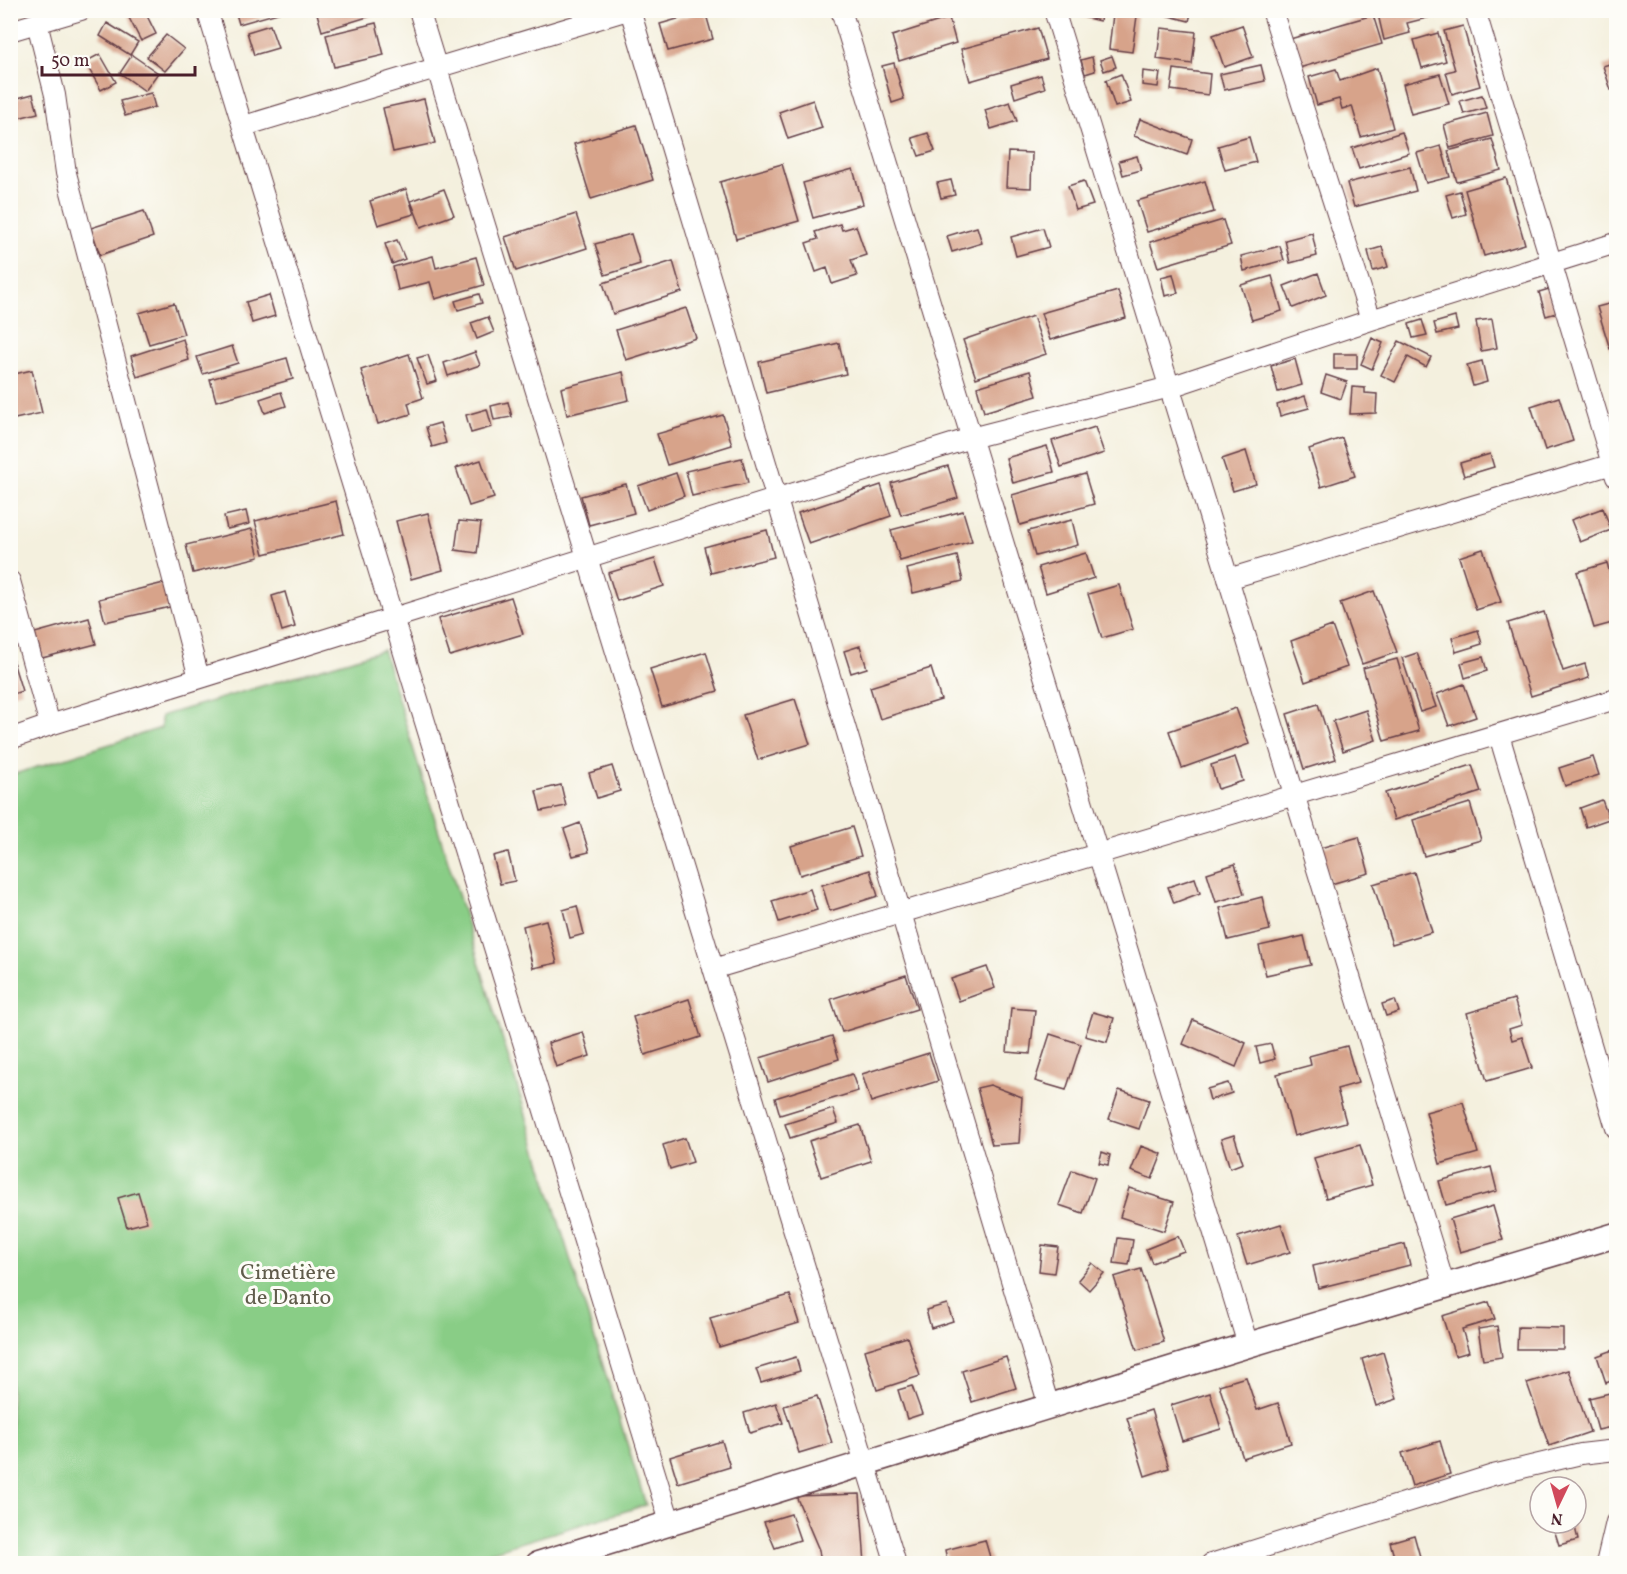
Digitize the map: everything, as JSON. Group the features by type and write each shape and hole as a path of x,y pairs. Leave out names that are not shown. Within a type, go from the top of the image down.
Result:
{"street":[{"path":"10,31 81,10"},
{"path":"207,10 670,1522"},
{"path":"419,10 896,1563"},
{"path":"244,126 629,10 1049,1406"},
{"path":"841,10 1248,1345"},
{"path":"1054,10 1445,1287"},
{"path":"1272,10 1371,320"},
{"path":"1228,579 1615,468 1475,10"},
{"path":"37,23 56,95 66,174 199,678"},
{"path":"10,739 50,724 971,438 1170,387 1371,320 1617,243"},
{"path":"10,581 50,724"},
{"path":"713,969 1617,699"},
{"path":"1499,735 1617,1128"},
{"path":"538,1563 1248,1345 1616,1235"},
{"path":"1211,1563 1493,1475 1581,1454 1617,1450"},
{"path":"1606,1563 1617,1522"}],"green space":[{"name":"Cimetière de Danto","path":"383,650 646,1505 454,1563 11,1564 11,775 161,728 161,716"}],"building":[{"path":"144,10 156,34 141,41 126,12"},
{"path":"235,10 285,10 285,11 239,24"},
{"path":"316,10 387,10 387,11 322,31"},
{"path":"1079,10 1102,10 1100,21 1078,16"},
{"path":"1153,10 1192,10 1189,21 1153,12"},
{"path":"1377,10 1454,11 1407,23 1410,33 1384,40"},
{"path":"705,11 713,39 668,51 660,24"},
{"path":"1113,14 1137,16 1132,52 1109,49"},
{"path":"1373,15 1382,44 1299,68 1290,39"},
{"path":"949,18 956,43 899,61 892,36"},
{"path":"107,23 138,42 130,55 100,36"},
{"path":"376,23 384,55 334,67 326,35"},
{"path":"270,25 278,48 254,55 247,32"},
{"path":"1242,25 1253,57 1224,67 1213,35"},
{"path":"1463,26 1480,86 1452,94 1446,72 1455,70 1444,31"},
{"path":"1038,28 1047,59 970,81 961,49"},
{"path":"1161,28 1196,32 1192,64 1157,59"},
{"path":"1438,33 1446,61 1422,68 1414,40"},
{"path":"166,35 184,49 165,71 147,57"},
{"path":"100,54 116,82 101,90 85,62"},
{"path":"132,55 158,73 145,91 120,73"},
{"path":"1112,56 1116,67 1104,71 1100,60"},
{"path":"1092,57 1095,71 1085,74 1081,60"},
{"path":"1616,62 1616,88 1611,90 1603,66"},
{"path":"894,63 904,99 892,103 882,66"},
{"path":"1261,65 1265,81 1224,90 1220,74"},
{"path":"1377,68 1393,128 1361,137 1352,106 1342,109 1339,99 1317,105 1309,77 1336,69 1340,81"},
{"path":"1174,69 1210,74 1208,95 1171,90"},
{"path":"1143,71 1160,73 1158,87 1142,85"},
{"path":"1121,74 1131,102 1115,107 1106,80"},
{"path":"1440,74 1449,104 1411,114 1403,84"},
{"path":"1041,75 1045,88 1015,98 1011,84"},
{"path":"151,93 155,107 125,116 120,101"},
{"path":"33,94 38,113 10,120 10,100"},
{"path":"1482,95 1486,108 1464,114 1460,101"},
{"path":"424,99 435,143 393,152 383,108"},
{"path":"813,100 822,128 788,139 779,112"},
{"path":"1010,102 1017,121 991,129 985,110"},
{"path":"1487,113 1493,136 1450,148 1444,125"},
{"path":"1140,119 1192,139 1187,155 1134,136"},
{"path":"636,125 653,180 591,199 574,144"},
{"path":"1402,132 1409,153 1359,169 1352,148"},
{"path":"928,133 935,151 919,156 912,138"},
{"path":"1249,137 1256,162 1225,170 1218,146"},
{"path":"1492,139 1501,170 1457,182 1448,151"},
{"path":"1441,146 1450,177 1426,183 1417,153"},
{"path":"1008,152 1032,153 1031,188 1006,187"},
{"path":"1137,156 1141,170 1123,175 1119,161"},
{"path":"782,164 799,221 736,239 720,182"},
{"path":"1410,167 1416,191 1354,207 1347,183"},
{"path":"853,169 863,204 813,218 803,183"},
{"path":"1506,178 1525,244 1484,256 1465,190"},
{"path":"951,180 955,195 941,198 937,183"},
{"path":"1084,181 1093,205 1076,210 1068,186"},
{"path":"1205,181 1214,212 1147,232 1137,201"},
{"path":"406,189 414,214 378,225 370,201"},
{"path":"444,189 454,215 421,227 411,201"},
{"path":"1460,191 1466,214 1453,218 1446,195"},
{"path":"144,211 153,237 100,255 91,228"},
{"path":"576,214 587,248 516,271 505,237"},
{"path":"1223,220 1231,245 1158,267 1150,242"},
{"path":"840,224 842,230 856,226 866,255 851,260 857,276 832,284 827,268 816,272 806,243 818,239 815,232"},
{"path":"977,227 982,243 952,252 947,236"},
{"path":"1043,228 1049,247 1016,256 1011,237"},
{"path":"1312,233 1317,256 1290,263 1285,240"},
{"path":"631,234 640,264 605,275 595,244"},
{"path":"397,240 405,259 392,264 385,244"},
{"path":"1280,246 1284,260 1244,271 1241,256"},
{"path":"1382,247 1388,267 1373,271 1368,251"},
{"path":"433,256 436,268 476,257 484,285 435,299 430,282 398,290 393,267"},
{"path":"673,261 682,292 613,314 603,283"},
{"path":"1318,273 1326,295 1293,308 1284,286"},
{"path":"1173,274 1178,293 1165,296 1161,277"},
{"path":"1272,276 1282,311 1252,320 1241,285"},
{"path":"1549,289 1556,313 1546,316 1539,292"},
{"path":"1118,291 1126,318 1050,340 1041,313"},
{"path":"479,294 482,303 458,310 455,301"},
{"path":"269,295 275,316 252,323 246,302"},
{"path":"1616,302 1616,346 1610,349 1597,307"},
{"path":"174,303 184,334 149,344 139,313"},
{"path":"686,308 696,338 626,360 616,330"},
{"path":"1033,316 1046,354 976,378 963,340"},
{"path":"488,317 494,332 477,339 471,323"},
{"path":"1455,317 1458,329 1437,334 1434,323"},
{"path":"1492,319 1497,348 1481,351 1476,321"},
{"path":"1422,320 1427,335 1413,338 1409,324"},
{"path":"1372,338 1383,343 1372,369 1361,364"},
{"path":"183,339 189,360 137,377 131,356"},
{"path":"1399,341 1431,357 1426,367 1408,357 1395,382 1381,375"},
{"path":"839,343 846,374 766,393 759,362"},
{"path":"232,346 238,363 203,374 197,357"},
{"path":"475,352 480,365 448,376 444,363"},
{"path":"409,354 423,398 408,403 411,414 378,424 361,370"},
{"path":"1334,354 1357,354 1357,369 1334,369"},
{"path":"428,355 437,381 427,384 417,358"},
{"path":"287,358 293,379 216,401 210,379"},
{"path":"1295,359 1302,385 1278,392 1271,366"},
{"path":"1482,361 1487,382 1473,386 1467,365"},
{"path":"32,370 42,413 10,420 10,375"},
{"path":"1030,371 1037,396 984,412 977,387"},
{"path":"623,372 629,400 567,415 561,388"},
{"path":"1326,375 1347,382 1341,399 1321,392"},
{"path":"1352,387 1365,388 1365,393 1377,394 1376,413 1350,414"},
{"path":"281,392 286,406 265,413 260,399"},
{"path":"1305,396 1309,408 1280,416 1277,405"},
{"path":"1559,397 1573,441 1545,450 1531,406"},
{"path":"508,402 512,417 494,420 491,406"},
{"path":"487,409 492,427 471,433 466,415"},
{"path":"723,415 732,445 667,465 657,434"},
{"path":"440,423 446,443 432,447 426,427"},
{"path":"1095,427 1104,453 1061,467 1052,441"},
{"path":"1342,438 1355,476 1321,487 1309,449"},
{"path":"1047,446 1054,472 1013,483 1006,458"},
{"path":"1246,451 1256,484 1233,491 1222,459"},
{"path":"1490,454 1494,467 1464,476 1460,463"},
{"path":"742,458 748,483 692,496 686,471"},
{"path":"481,460 494,498 469,506 456,468"},
{"path":"948,466 958,498 901,515 891,483"},
{"path":"676,473 684,496 647,510 638,486"},
{"path":"1085,474 1094,504 1020,525 1012,495"},
{"path":"626,484 634,513 589,525 581,496"},
{"path":"881,485 891,516 809,544 798,513"},
{"path":"336,501 344,534 264,554 255,521"},
{"path":"1603,508 1611,530 1580,542 1571,520"},
{"path":"246,511 249,524 227,529 224,516"},
{"path":"963,511 972,541 900,561 891,530"},
{"path":"428,513 443,570 411,579 396,521"},
{"path":"1072,520 1078,545 1035,556 1028,531"},
{"path":"459,521 481,523 477,553 455,550"},
{"path":"252,529 259,557 193,573 186,545"},
{"path":"767,530 774,557 711,573 704,547"},
{"path":"1483,549 1501,602 1476,610 1459,557"},
{"path":"1086,553 1094,578 1046,593 1038,567"},
{"path":"957,556 963,581 913,593 907,569"},
{"path":"655,559 664,586 617,601 608,573"},
{"path":"1607,563 1616,595 1616,622 1594,628 1577,572"},
{"path":"164,583 170,607 105,622 99,599"},
{"path":"1119,585 1133,629 1102,638 1088,594"},
{"path":"1374,591 1397,652 1362,664 1340,603"},
{"path":"285,592 295,627 282,631 272,596"},
{"path":"511,597 523,634 450,656 438,619"},
{"path":"1544,612 1563,671 1585,664 1589,678 1531,696 1508,623"},
{"path":"89,618 96,644 42,658 35,633"},
{"path":"1332,626 1347,667 1305,682 1291,641"},
{"path":"1478,630 1482,644 1456,652 1452,638"},
{"path":"860,646 867,668 851,673 844,651"},
{"path":"10,652 22,691 10,695"},
{"path":"706,652 718,691 662,707 650,669"},
{"path":"1417,653 1436,707 1420,712 1402,658"},
{"path":"1483,657 1487,671 1465,678 1461,663"},
{"path":"1397,659 1419,731 1384,741 1363,668"},
{"path":"931,668 941,700 880,719 870,687"},
{"path":"1464,684 1476,717 1449,726 1437,694"},
{"path":"795,699 810,744 758,760 743,715"},
{"path":"1318,704 1336,759 1304,769 1287,714"},
{"path":"1236,708 1249,744 1182,768 1169,731"},
{"path":"1366,710 1376,740 1343,751 1333,721"},
{"path":"1235,757 1243,781 1218,789 1211,765"},
{"path":"1593,757 1599,775 1565,786 1559,768"},
{"path":"1472,765 1481,792 1394,820 1385,793"},
{"path":"612,766 620,791 597,798 589,773"},
{"path":"561,785 566,806 541,811 536,791"},
{"path":"1602,800 1609,819 1586,827 1580,808"},
{"path":"1470,803 1481,840 1424,856 1413,820"},
{"path":"580,823 589,852 573,856 564,829"},
{"path":"852,827 861,856 800,875 791,846"},
{"path":"1359,837 1369,873 1331,884 1320,848"},
{"path":"508,852 515,881 500,884 493,856"},
{"path":"1235,864 1244,894 1216,902 1207,873"},
{"path":"870,870 878,896 830,911 822,885"},
{"path":"1414,872 1432,932 1392,944 1373,884"},
{"path":"1195,878 1200,893 1174,903 1168,887"},
{"path":"810,889 817,910 779,922 772,901"},
{"path":"1262,897 1270,930 1228,940 1220,908"},
{"path":"577,906 584,934 570,938 563,910"},
{"path":"546,920 557,963 533,968 523,926"},
{"path":"1304,936 1311,965 1266,975 1259,946"},
{"path":"987,967 995,988 959,1001 951,979"},
{"path":"906,975 917,1009 842,1032 831,999"},
{"path":"689,999 701,1037 645,1055 633,1017"},
{"path":"1514,999 1522,1025 1509,1029 1512,1040 1522,1037 1532,1068 1487,1081 1467,1013"},
{"path":"1395,1000 1399,1012 1386,1016 1382,1004"},
{"path":"1011,1008 1035,1010 1030,1054 1007,1052"},
{"path":"1093,1012 1114,1018 1107,1042 1085,1036"},
{"path":"1193,1020 1246,1043 1236,1067 1183,1044"},
{"path":"583,1032 590,1056 556,1067 548,1043"},
{"path":"1050,1034 1081,1044 1066,1090 1035,1081"},
{"path":"832,1036 839,1059 768,1082 760,1058"},
{"path":"1271,1044 1275,1059 1260,1063 1256,1047"},
{"path":"1347,1046 1358,1083 1337,1089 1346,1122 1294,1136 1277,1074 1311,1065 1309,1056"},
{"path":"929,1053 938,1081 871,1102 862,1074"},
{"path":"852,1074 858,1091 780,1115 775,1098"},
{"path":"1228,1083 1232,1093 1210,1100 1207,1089"},
{"path":"990,1085 1022,1097 1019,1143 992,1145 977,1088"},
{"path":"1119,1090 1149,1100 1139,1129 1109,1119"},
{"path":"1463,1102 1478,1153 1440,1164 1426,1112"},
{"path":"833,1109 838,1123 790,1138 785,1124"},
{"path":"860,1125 871,1161 821,1177 809,1141"},
{"path":"1234,1135 1243,1163 1230,1168 1221,1139"},
{"path":"685,1138 693,1162 670,1169 663,1145"},
{"path":"1360,1145 1372,1185 1326,1198 1314,1158"},
{"path":"1141,1146 1162,1154 1152,1179 1131,1171"},
{"path":"1102,1152 1110,1155 1108,1165 1099,1163"},
{"path":"1491,1167 1497,1191 1446,1205 1439,1181"},
{"path":"1072,1170 1095,1178 1083,1213 1059,1205"},
{"path":"1129,1188 1174,1202 1164,1231 1120,1217"},
{"path":"138,1192 147,1222 127,1227 118,1198"},
{"path":"1493,1206 1503,1240 1460,1252 1450,1219"},
{"path":"1281,1224 1290,1252 1247,1265 1238,1237"},
{"path":"1178,1236 1184,1251 1152,1263 1146,1249"},
{"path":"1118,1238 1133,1240 1129,1265 1114,1263"},
{"path":"1405,1244 1410,1265 1318,1288 1313,1266"},
{"path":"1042,1245 1058,1247 1054,1273 1039,1271"},
{"path":"1092,1263 1104,1273 1089,1290 1078,1280"},
{"path":"1141,1269 1164,1342 1137,1350 1114,1277"},
{"path":"790,1295 799,1323 719,1347 710,1318"},
{"path":"1489,1302 1495,1319 1462,1329 1469,1352 1455,1356 1442,1316"},
{"path":"947,1304 953,1321 931,1328 926,1310"},
{"path":"1497,1326 1502,1357 1483,1360 1478,1329"},
{"path":"1518,1327 1563,1328 1563,1349 1517,1349"},
{"path":"907,1337 920,1376 877,1390 865,1350"},
{"path":"1616,1349 1616,1386 1613,1387 1611,1381 1606,1383 1597,1356"},
{"path":"1383,1352 1397,1399 1376,1406 1362,1359"},
{"path":"796,1357 800,1371 761,1383 756,1369"},
{"path":"1006,1357 1016,1388 972,1402 962,1371"},
{"path":"1569,1370 1590,1432 1549,1446 1527,1383"},
{"path":"1246,1377 1257,1410 1278,1403 1291,1443 1243,1458 1219,1385"},
{"path":"912,1386 922,1414 907,1419 898,1390"},
{"path":"1614,1392 1616,1426 1598,1430 1589,1398"},
{"path":"1210,1393 1221,1429 1182,1441 1171,1405"},
{"path":"817,1396 832,1443 799,1453 784,1406"},
{"path":"776,1403 783,1423 750,1433 744,1413"},
{"path":"1151,1410 1169,1468 1145,1476 1127,1418"},
{"path":"722,1441 730,1467 678,1483 670,1457"},
{"path":"1440,1441 1450,1474 1412,1486 1402,1453"},
{"path":"860,1494 865,1564 821,1564 819,1550 796,1496"},
{"path":"791,1514 800,1540 775,1548 764,1522"},
{"path":"1414,1535 1422,1564 1396,1564 1390,1542"},
{"path":"1556,1535 1577,1535 1578,1540 1559,1545"},
{"path":"985,1540 992,1564 948,1564 945,1550"}]}
